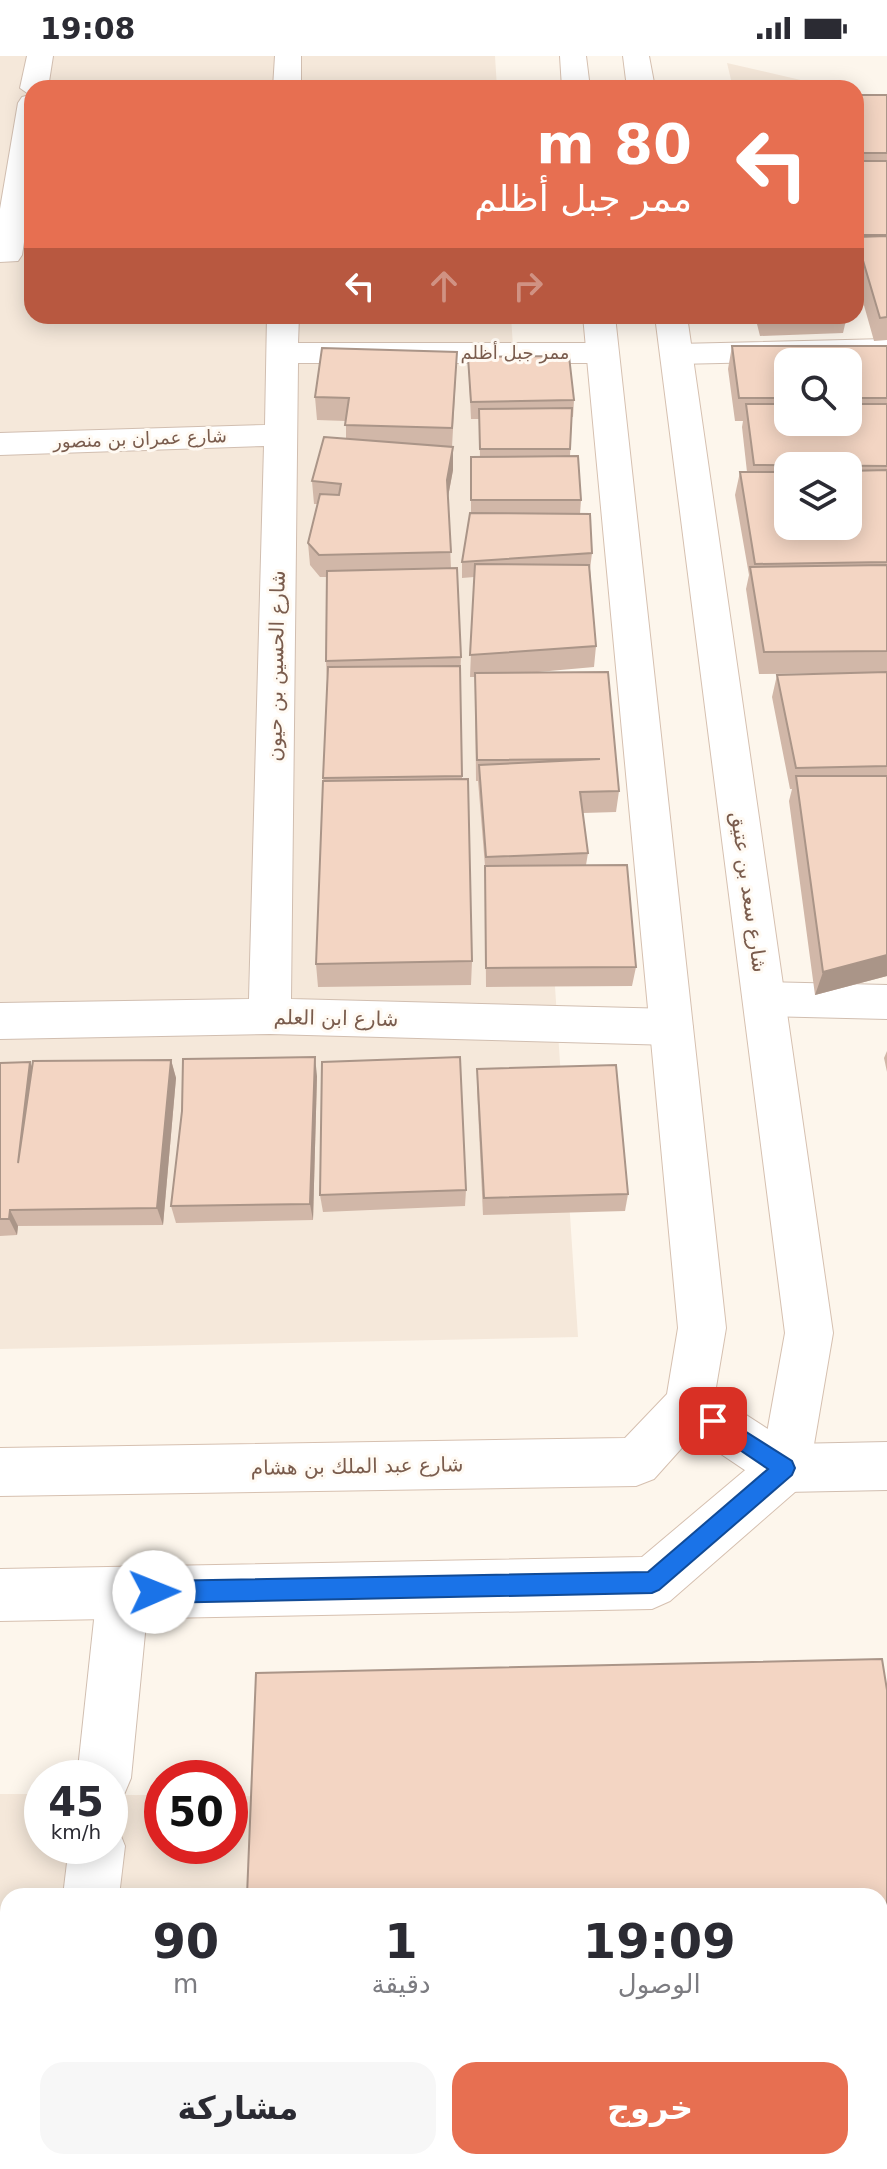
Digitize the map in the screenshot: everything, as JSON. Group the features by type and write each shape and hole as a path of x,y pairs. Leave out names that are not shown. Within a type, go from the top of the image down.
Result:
{"street":[{"path":"36,80 40,56"},
{"path":"287,80 288,56"},
{"path":"573,56 575,80"},
{"path":"636,56 640,80"},
{"path":"13,255 24,167"},
{"name":"شارع الحسين بن حيون","path":"270,1016 283,324"},
{"path":"601,334 702,1328 689,1405 785,1468 887,1466"},
{"name":"ممر جبل أظلم","path":"282,353 601,334"},
{"path":"674,335 887,349"},
{"name":"شارع سعد بن عتيق","path":"674,335 809,1333 785,1468"},
{"name":"شارع عمران بن منصور","path":"0,444 281,435"},
{"path":"764,999 887,1002"},
{"name":"شارع ابن العلم","path":"0,1021 270,1016 672,1027"},
{"name":"شارع عبد الملك بن هشام","path":"0,1472 636,1462 689,1405"},
{"path":"0,1595 652,1583 785,1468"},
{"path":"106,1760 123,1592"},
{"path":"92,1888 95,1864"}],"shaded area":[{"path":"0,56 495,56 496,80 24,80 24,324 512,324 578,1337 0,1349"},
{"path":"727,63 800,80 731,80"},
{"path":"0,1794 24,1794 24,1864 128,1864 128,1795 144,1795 144,1864 248,1864 248,1796 836,1801 850,1888 0,1888"}],"building":[{"path":"864,95 887,95 887,153 864,153"},
{"path":"864,161 887,161 887,235 864,235"},
{"path":"887,236 887,317 880,318 864,264 864,237"},
{"path":"732,346 887,346 887,398 862,398 862,348 774,348 774,398 739,398"},
{"path":"322,348 457,352 452,428 345,425 349,398 315,397"},
{"path":"569,356 574,400 471,402 468,357"},
{"path":"746,404 774,404 774,436 862,436 862,404 887,404 887,466 862,466 862,452 774,452 774,465 754,465"},
{"path":"572,408 570,449 480,449 479,409"},
{"path":"324,437 453,447 447,480 451,552 319,555 308,543 320,494 339,495 341,484 312,481"},
{"path":"578,456 581,500 471,500 471,457"},
{"path":"887,470 887,562 755,564 740,472 774,472 774,540 862,540 862,471"},
{"path":"470,513 590,514 592,553 462,562"},
{"path":"475,564 589,565 596,646 470,655"},
{"path":"887,565 887,651 764,652 750,567"},
{"path":"457,568 461,657 326,661 327,571"},
{"path":"460,666 462,776 323,778 328,667"},
{"path":"608,672 619,791 580,792 588,853 486,857 479,765 600,759 477,760 475,673"},
{"path":"887,672 887,766 796,768 777,675"},
{"path":"796,776 887,776 887,955 823,972"},
{"path":"468,779 472,961 316,964 323,781"},
{"path":"627,865 636,967 486,968 485,866"},
{"path":"315,1057 310,1204 171,1206 182,1111 183,1059"},
{"path":"460,1057 466,1190 320,1195 322,1062"},
{"path":"171,1060 157,1208 10,1210 9,1219 0,1219 0,1063 30,1062 18,1163 33,1061"},
{"path":"616,1065 628,1194 484,1198 477,1069"},
{"path":"882,1659 887,1690 887,1888 247,1888 256,1673"}],"route":[{"path":"154,1592 652,1583 785,1468 713,1421"}]}
